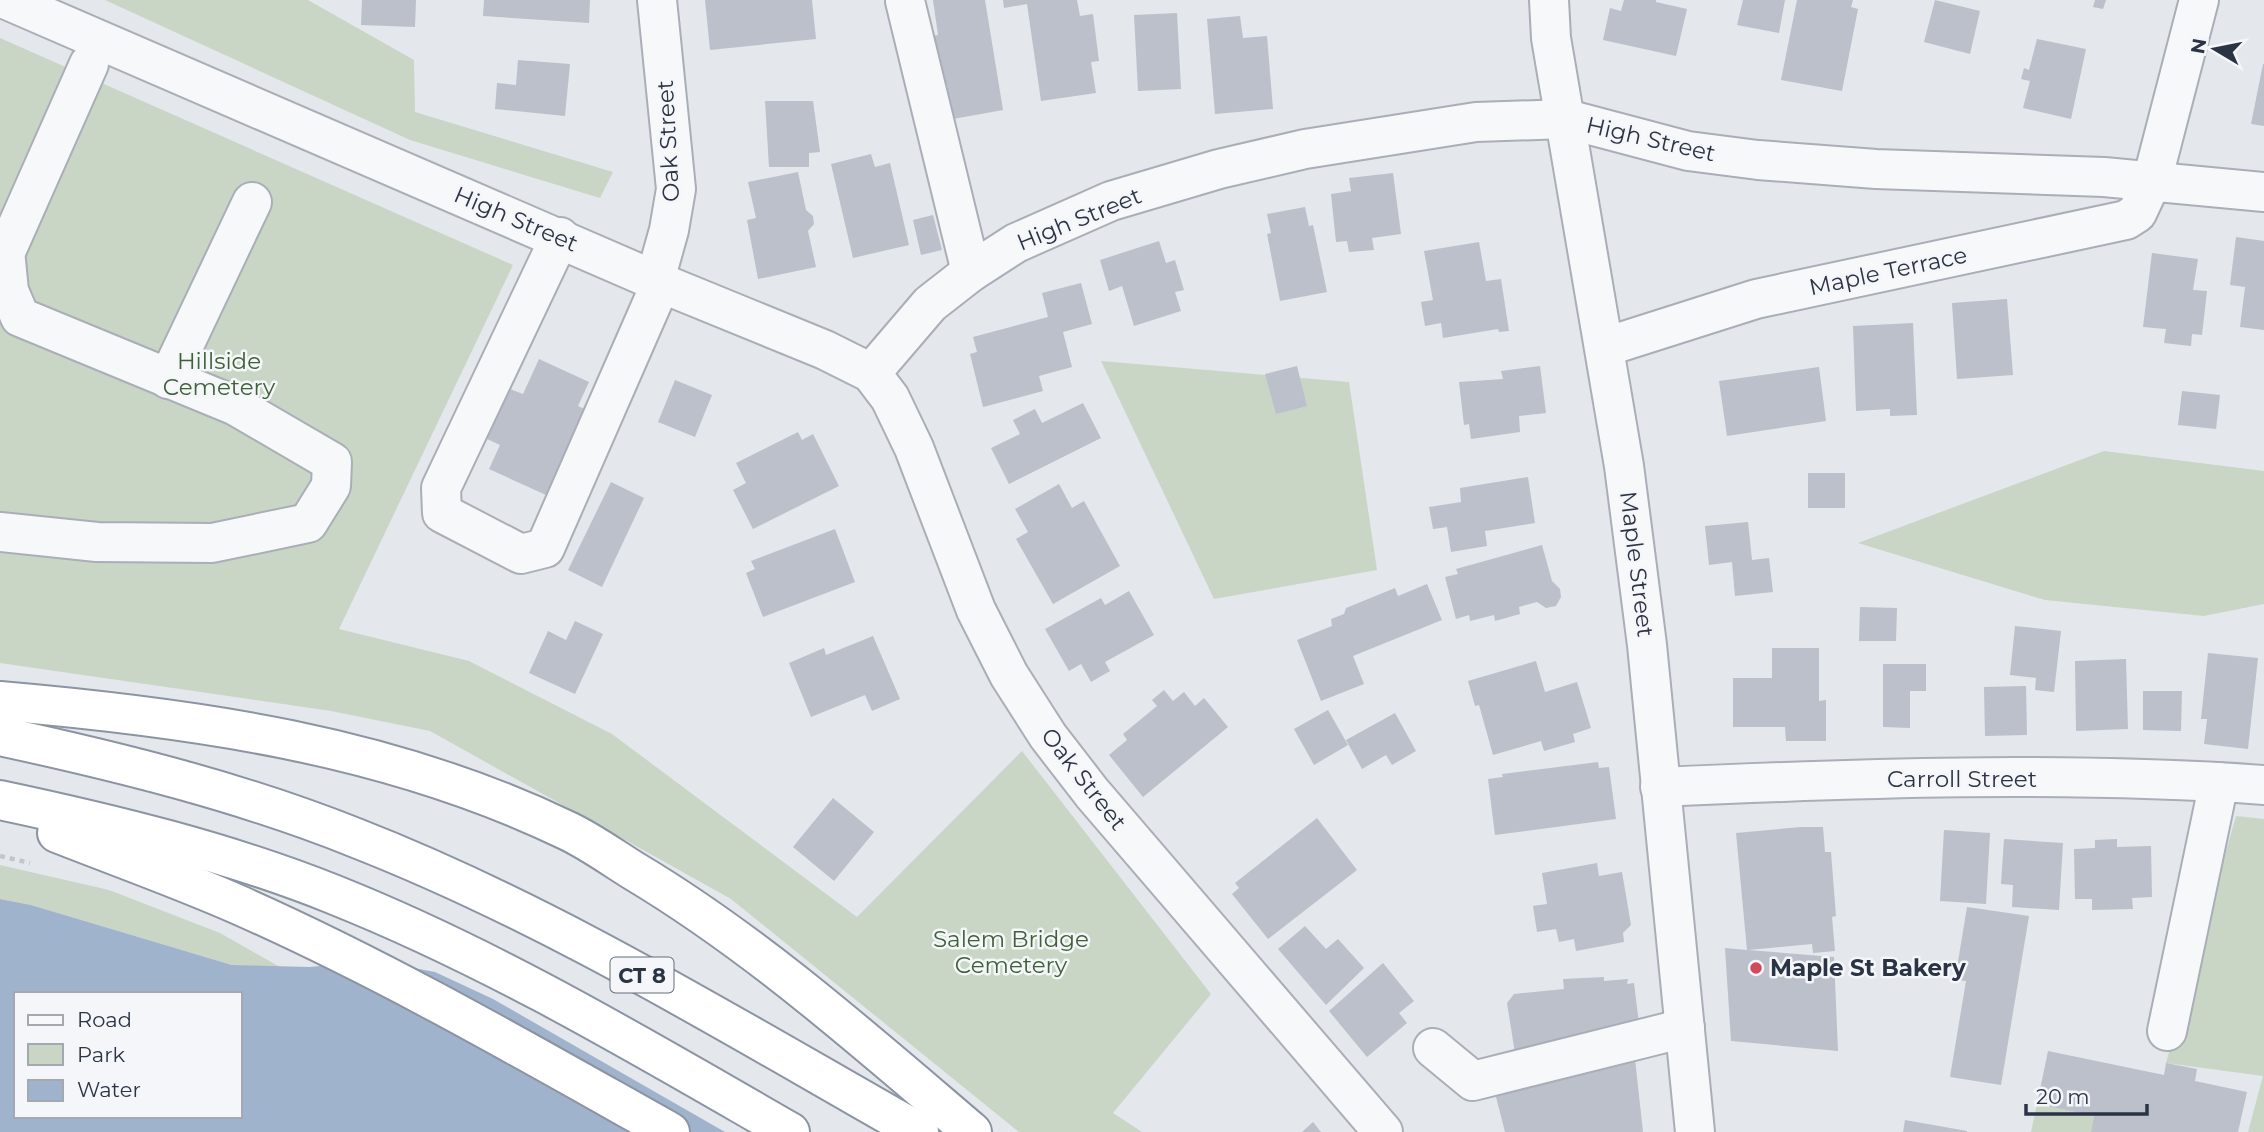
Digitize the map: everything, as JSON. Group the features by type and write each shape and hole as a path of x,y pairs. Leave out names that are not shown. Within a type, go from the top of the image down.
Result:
{"highway":[{"path":"0,701 78,708 276,735 421,772 508,804 571,832 708,917 855,1032 972,1132"},
{"name":"CT 8","path":"0,736 104,759 206,788 355,837 475,888 607,955 919,1132"},
{"name":"CT 8","path":"0,800 85,818 224,857 334,895 430,936 561,1000 790,1132"},
{"path":"0,810 238,904 312,939 457,1012 670,1132"}],"street":[{"name":"High Street","path":"7,0 658,282 825,350 872,373 930,304 971,272 1016,243 1099,206 1219,169 1361,138 1476,122 1567,119 1688,151 1758,160 1876,169 2152,181 2264,192"},
{"name":"Oak Street","path":"559,237 441,488 442,513 521,554 545,548 658,282 676,189 657,0"},
{"name":"Maple Street","path":"1549,0 1551,38 1605,347 1647,645 1695,1132"},
{"name":"Maple Terrace","path":"1605,347 1756,299 2126,220 2137,213 2152,181 2199,0"},
{"path":"905,1 971,272"},
{"path":"0,532 97,542 212,543 308,523 331,486 332,462 236,406 10,322 9,291 2,257 89,64"},
{"path":"168,379 252,202"},
{"name":"Oak Street","path":"872,373 890,398 915,448 976,610 1009,675 1048,736 1110,814 1383,1132"},
{"name":"Carroll Street","path":"1660,787 1856,779 2219,782 2264,786"},
{"path":"2167,1031 2219,782"},
{"path":"1433,1048 1472,1081 1685,1028"}],"green space":[{"path":"105,0 308,0 414,60 415,112 613,172 600,198 410,140"},
{"name":"Hillside Cemetery","path":"0,38 513,265 339,629 469,661 612,734 857,917 1022,751 1211,994 1113,1113 1142,1132 1019,1132 731,899 430,731 331,711 0,663"},
{"path":"1101,361 1349,382 1377,570 1214,599"},
{"path":"2104,451 2264,471 2264,604 2204,616 2045,600 1858,543"},
{"path":"2236,816 2264,819 2264,1132 2248,1132 2263,1076 2166,1063"},
{"path":"0,865 109,890 220,933 280,967 232,965 31,905 0,899"},
{"path":"2037,1104 2094,1116 2091,1132 2031,1132"}],"water":[{"path":"0,899 31,905 232,965 309,967 376,961 435,972 493,999 725,1132 0,1132"}],"building":[{"path":"362,0 416,0 415,27 361,25"},
{"path":"484,0 590,0 589,23 483,16"},
{"path":"705,0 812,0 816,39 710,50"},
{"path":"933,0 985,0 1003,110 953,119 947,84 941,85 932,36 938,35"},
{"path":"1003,0 1077,0 1080,16 1093,14 1099,61 1091,62 1096,93 1041,101 1027,4 1004,8"},
{"path":"1624,0 1656,0 1687,9 1676,56 1603,40 1610,8 1621,11"},
{"path":"1743,0 1785,0 1779,33 1737,25"},
{"path":"1797,0 1853,0 1851,7 1858,9 1842,91 1781,80"},
{"path":"1935,0 1980,11 1970,54 1924,42"},
{"path":"2095,0 2106,0 2103,9 2093,7"},
{"path":"1177,13 1181,89 1138,91 1134,15"},
{"path":"1240,16 1243,38 1267,36 1273,109 1215,114 1207,19"},
{"path":"2037,39 2086,49 2071,119 2023,108 2030,81 2021,79 2024,68 2029,70"},
{"path":"518,60 570,64 565,116 495,109 497,83 516,85"},
{"path":"2264,64 2264,126 2251,124"},
{"path":"765,101 813,101 820,152 809,153 809,167 769,167"},
{"path":"871,154 875,167 890,163 909,245 853,258 831,164"},
{"path":"798,172 806,210 813,216 814,224 808,231 816,267 758,279 747,220 756,218 748,182"},
{"path":"1393,173 1401,234 1372,238 1374,250 1349,252 1347,241 1336,242 1331,194 1351,191 1349,178"},
{"path":"1305,207 1309,226 1313,225 1327,292 1280,301 1267,234 1271,233 1267,214"},
{"path":"933,215 942,250 921,255 913,220"},
{"path":"2236,237 2264,241 2264,330 2240,327 2245,287 2230,285"},
{"path":"1159,241 1166,263 1175,260 1184,290 1175,292 1181,311 1134,326 1122,286 1109,291 1100,260"},
{"path":"1479,242 1486,281 1501,279 1509,331 1499,332 1498,329 1443,338 1441,323 1425,326 1421,302 1433,300 1424,251"},
{"path":"2152,253 2198,259 2193,290 2207,291 2202,335 2192,334 2191,346 2164,343 2166,329 2143,327"},
{"path":"1081,283 1092,324 1063,332 1072,367 1039,376 1043,391 983,407 970,354 977,352 973,337 1048,317 1042,293"},
{"path":"2007,299 2013,375 1957,379 1952,303"},
{"path":"1913,323 1917,415 1890,416 1890,409 1856,411 1853,326"},
{"path":"539,359 589,382 578,406 597,415 557,500 489,469 500,445 487,439 510,389 523,394"},
{"path":"1297,366 1307,406 1276,414 1265,374"},
{"path":"1540,366 1546,413 1519,416 1520,432 1471,439 1469,424 1464,425 1459,382 1503,379 1501,371"},
{"path":"1819,367 1826,421 1727,436 1719,381"},
{"path":"675,380 712,395 695,437 658,422"},
{"path":"2182,391 2220,395 2216,429 2178,425"},
{"path":"1083,403 1101,438 1009,484 991,448 1020,434 1013,420 1035,409 1042,423"},
{"path":"798,432 802,440 813,434 839,486 753,529 733,490 746,483 736,463"},
{"path":"1808,473 1845,473 1845,508 1808,508"},
{"path":"1528,477 1535,523 1485,531 1487,546 1451,552 1447,527 1433,529 1429,507 1461,502 1460,488"},
{"path":"611,482 644,498 602,587 568,570"},
{"path":"1059,484 1072,508 1084,501 1120,566 1053,604 1016,539 1028,532 1015,509"},
{"path":"1748,522 1752,560 1769,558 1773,592 1735,596 1732,562 1709,565 1705,526"},
{"path":"835,529 855,582 763,617 746,573 755,569 751,561"},
{"path":"1542,545 1552,581 1560,589 1561,597 1556,606 1546,608 1537,602 1519,607 1520,614 1495,621 1494,615 1470,621 1469,615 1456,619 1445,577 1458,574 1456,569"},
{"path":"1427,584 1442,620 1353,656 1364,684 1321,701 1297,640 1332,626 1331,619 1344,614 1346,608 1395,588 1398,596"},
{"path":"1129,591 1154,635 1105,662 1110,671 1091,682 1081,664 1069,671 1045,629 1101,598 1105,605"},
{"path":"1860,607 1897,608 1896,641 1859,641"},
{"path":"575,621 603,634 575,694 529,673 548,631 566,640"},
{"path":"2015,626 2061,631 2054,692 2035,690 2036,678 2010,675"},
{"path":"873,636 900,699 872,711 865,695 811,717 789,663 824,648 826,655"},
{"path":"1772,648 1819,648 1819,701 1826,700 1826,741 1786,741 1785,727 1733,727 1733,678 1772,678"},
{"path":"2208,653 2258,658 2248,749 2204,744 2207,719 2201,719"},
{"path":"2126,659 2128,729 2076,731 2075,661"},
{"path":"1536,661 1545,692 1577,682 1591,728 1573,734 1575,742 1544,751 1541,741 1493,755 1479,705 1475,706 1468,681"},
{"path":"1883,664 1926,664 1926,691 1910,691 1910,728 1883,727"},
{"path":"2026,686 2027,735 1985,736 1984,687"},
{"path":"1164,690 1173,701 1184,692 1195,706 1204,698 1228,727 1143,797 1109,755 1127,740 1123,734 1157,706 1152,700"},
{"path":"2143,691 2182,691 2181,731 2143,730"},
{"path":"1328,710 1348,745 1314,765 1294,729"},
{"path":"1395,713 1416,751 1392,765 1386,755 1362,769 1346,740"},
{"path":"1598,762 1599,768 1609,767 1616,819 1495,835 1488,779 1503,777 1502,774"},
{"path":"833,798 874,832 834,881 793,847"},
{"path":"1317,818 1357,870 1268,939 1232,894 1239,888 1235,883"},
{"path":"1823,827 1825,852 1831,852 1836,916 1832,917 1835,951 1813,953 1812,944 1748,950 1834,957 1838,1051 1731,1041 1725,948 1747,950 1736,833"},
{"path":"1944,830 1990,833 1986,904 1940,901"},
{"path":"2004,839 2063,843 2059,910 2012,907 2013,885 2001,884"},
{"path":"2117,839 2117,847 2151,846 2152,897 2132,898 2133,909 2092,910 2092,899 2075,899 2074,849 2095,848 2095,840"},
{"path":"1597,863 1599,876 1622,872 1631,925 1623,933 1624,942 1576,951 1574,939 1559,942 1556,929 1537,932 1533,906 1547,904 1542,873"},
{"path":"1967,907 2029,916 2001,1085 1950,1077 1966,981 1955,980"},
{"path":"1305,926 1326,949 1338,939 1364,968 1326,1005 1278,949"},
{"path":"1383,963 1414,1001 1399,1013 1407,1023 1367,1057 1329,1011"},
{"path":"1604,977 1604,981 1628,979 1627,984 1634,983 1639,1024 1515,1053 1507,1003 1514,994 1564,989 1563,979"},
{"path":"2048,1051 2164,1075 2166,1063 2197,1069 2195,1081 2247,1092 2238,1132 2091,1132 2094,1116 2037,1104"},
{"path":"1635,1059 1643,1132 1505,1132 1495,1093"},
{"path":"1905,1120 1967,1131 1967,1132 1903,1132"},
{"path":"1313,1122 1321,1132 1302,1132"}],"place":[{"name":"Maple St Bakery","path":"1756,968"}],"park label":[{"name":"Salem Bridge Cemetery","path":"1011,952"}]}
